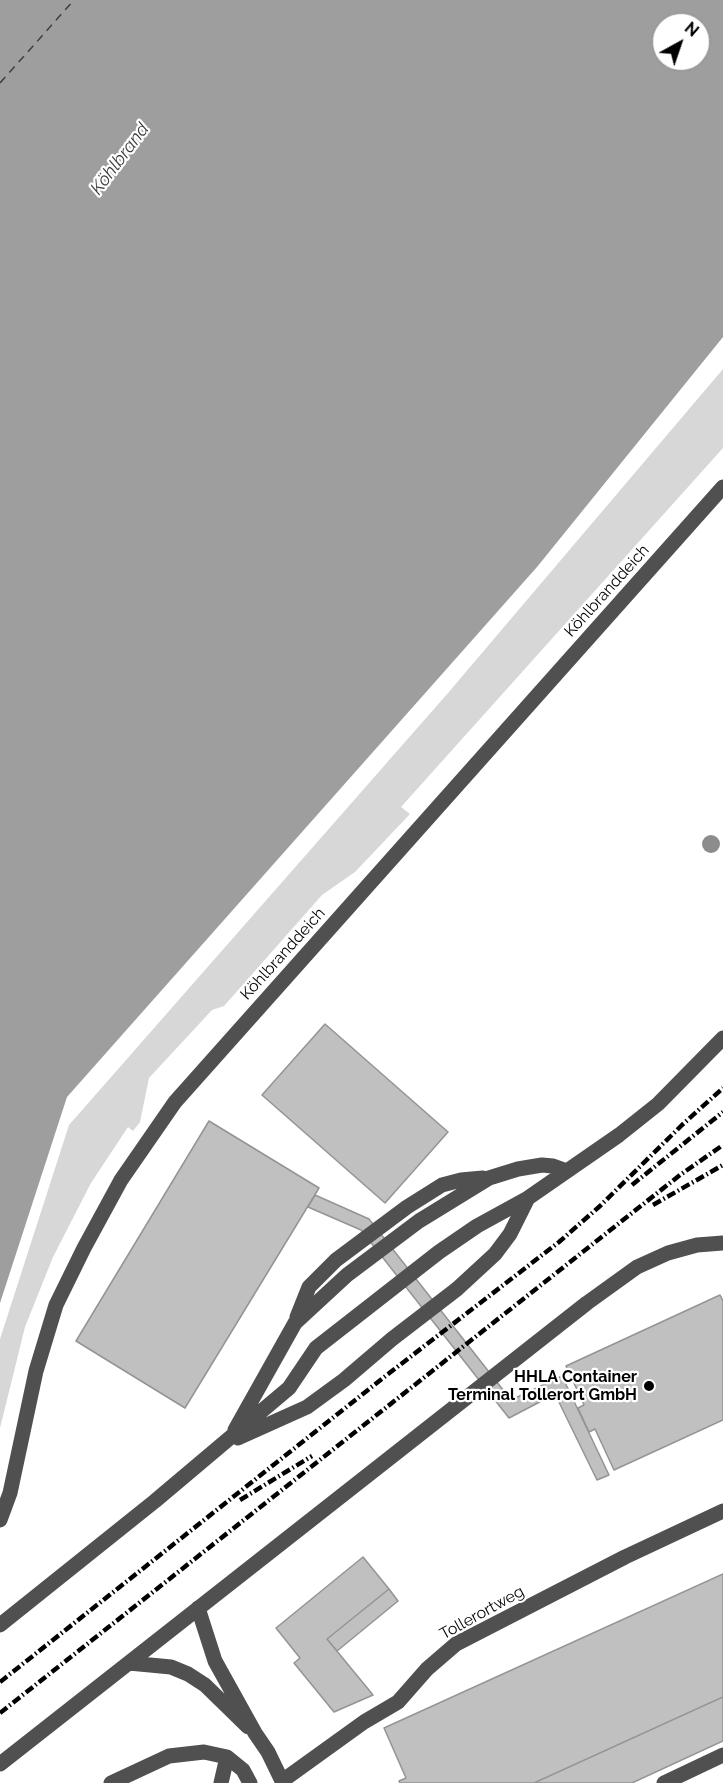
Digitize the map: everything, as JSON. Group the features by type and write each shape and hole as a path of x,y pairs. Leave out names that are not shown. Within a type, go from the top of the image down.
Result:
{"street":[{"name":"Köhlbranddeich","path":"0,1520 10,1493 36,1371 56,1305 121,1180 175,1102 723,487"},
{"path":"0,1625 222,1446 289,1388 316,1348 439,1252 477,1226 528,1198 619,1135 658,1104 723,1038"},
{"path":"222,1446 236,1429 295,1323 309,1287 336,1260 407,1207 442,1185 461,1180 489,1178 518,1169 543,1165 567,1171"},
{"path":"222,1446 307,1407 457,1289 495,1254 510,1234 528,1198"},
{"path":"0,1764 587,1303 637,1267 668,1253 697,1245 723,1243"},
{"name":"Tollerortweg","path":"282,1782 364,1722 398,1702 427,1669 456,1644 625,1557 723,1511"},
{"path":"198,1608 210,1651 255,1733 268,1752 282,1782"},
{"path":"129,1663 171,1667 188,1674 205,1685 255,1733"},
{"path":"111,1783 169,1756 204,1752 227,1757 243,1770 250,1783"},
{"path":"664,1783 723,1755"},
{"path":"221,1783 227,1757"}],"shaded area":[{"path":"723,369 723,448 401,807 410,814 355,872 322,895 224,1006 212,1010 149,1078 140,1122 133,1131 128,1127 91,1183 53,1257 25,1327 0,1428 0,1339 69,1125 448,693"}],"water":[{"name":"Köhlbrand","path":"0,0 723,0 723,337 537,567 67,1097 0,1303"}],"building":[{"path":"325,1024 448,1132 385,1203 262,1095"},
{"path":"209,1121 319,1188 185,1408 76,1341"},
{"path":"315,1195 369,1219 511,1400 562,1376 609,1475 597,1480 555,1394 509,1418 361,1230 308,1207"},
{"name":"HHLA Container Terminal Tollerort GmbH","path":"720,1295 723,1301 723,1420 614,1470 595,1429 589,1432 578,1408 584,1405 566,1366"},
{"path":"363,1557 389,1589 327,1639 373,1695 334,1712 294,1663 300,1658 276,1628"},
{"path":"723,1574 723,1697 534,1783 400,1783 399,1781 406,1778 384,1728"},
{"path":"389,1589 398,1601 337,1651 327,1639"},
{"path":"723,1697 723,1741 632,1783 534,1783"}],"ferry route":[{"path":"0,83 74,0"}],"railway":[{"path":"0,1682 383,1378 559,1242 600,1206 723,1088"},
{"path":"632,1185 723,1112"},
{"path":"0,1713 680,1175 723,1145"},
{"path":"653,1205 723,1165"},
{"path":"240,1500 312,1456"}],"place":[{"name":"HHLA Container Terminal Tollerort GmbH","path":"649,1386"}]}
